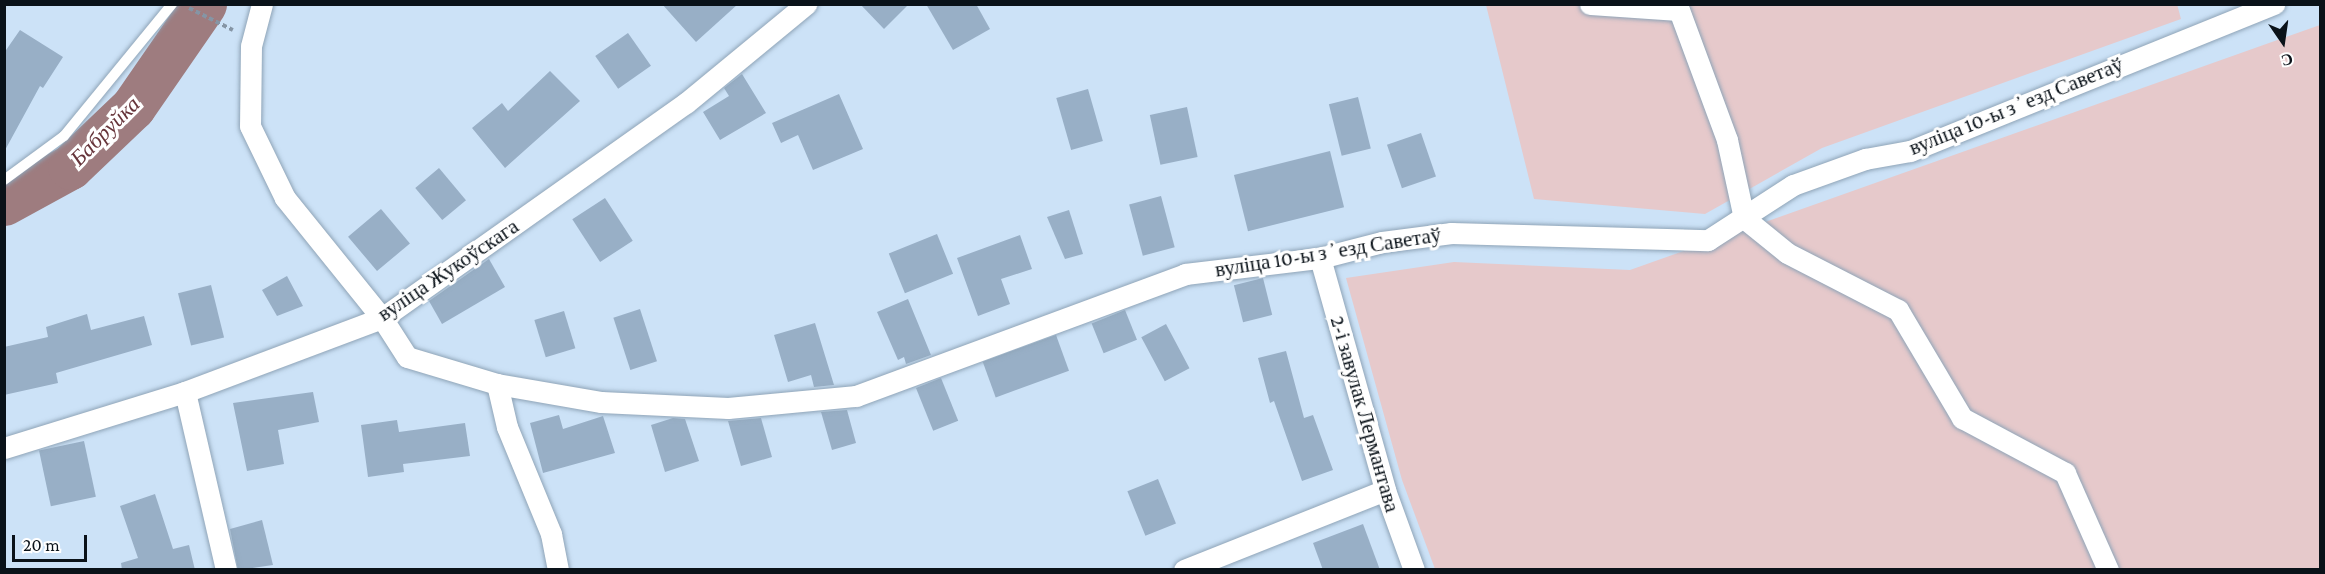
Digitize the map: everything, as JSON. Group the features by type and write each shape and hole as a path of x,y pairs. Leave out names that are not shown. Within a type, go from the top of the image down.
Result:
{"street":[{"name":"вуліца 10-ы зʼезд Саветаў","path":"262,4 251,46 250,126 285,198 382,318 407,357 497,384 602,402 728,408 856,396 1185,274 1320,258 1382,242 1451,233 1708,240 1793,186 1865,159 1910,151 2274,4"},
{"name":"вуліца Жукоўскага","path":"4,448 185,392 382,318 686,103 806,4"},
{"path":"1590,4 1679,10 1727,140 1744,218 1787,253 1898,310 1962,418 2065,473 2108,570"},
{"name":"2-і завулак Лермантава","path":"1320,258 1385,490 1414,570"},
{"path":"497,384 507,427 551,534 558,570"},
{"path":"185,392 226,570"},
{"path":"1184,570 1385,490"}],"lane":[{"path":"4,180 64,136 172,4"}],"path":[{"path":"186,7 227,27"}],"shaded area":[{"path":"2177,4 2181,19 1822,148 1705,214 1534,199 1486,5"},
{"path":"2320,25 2320,569 1435,569 1402,480 1346,278 1454,262 1630,270"}],"building":[{"path":"662,4 738,4 696,42"},
{"path":"860,4 909,4 884,29"},
{"path":"926,4 976,4 990,29 953,50"},
{"path":"20,30 63,57 43,88 40,86 4,152 4,53"},
{"path":"628,33 651,66 618,89 595,56"},
{"path":"550,71 580,101 505,168 472,128 502,103 508,111"},
{"path":"742,74 766,113 720,140 703,112 729,96 724,88"},
{"path":"1088,89 1103,141 1071,150 1056,98"},
{"path":"839,94 863,149 813,170 798,135 781,143 772,123"},
{"path":"1358,97 1371,148 1342,156 1329,104"},
{"path":"1187,107 1198,157 1160,165 1150,115"},
{"path":"1421,133 1436,176 1402,188 1387,145"},
{"path":"1330,151 1344,207 1248,231 1234,175"},
{"path":"439,168 466,200 442,220 415,188"},
{"path":"1161,196 1175,247 1143,256 1129,205"},
{"path":"605,198 633,241 600,262 572,219"},
{"path":"381,209 410,243 377,271 348,237"},
{"path":"1069,210 1083,254 1065,259 1047,217"},
{"path":"937,234 953,274 905,293 889,253"},
{"path":"1020,235 1032,269 1001,279 1010,304 978,316 957,258"},
{"path":"489,259 505,287 442,324 429,301"},
{"path":"287,276 303,306 277,316 262,290"},
{"path":"1263,278 1272,315 1243,322 1234,285"},
{"path":"211,285 224,337 191,346 178,293"},
{"path":"908,299 931,355 906,364 904,357 898,360 877,312"},
{"path":"640,309 657,361 630,370 613,318"},
{"path":"1125,310 1137,340 1104,353 1092,323"},
{"path":"564,311 575,348 546,357 534,320"},
{"path":"87,314 91,330 144,316 152,345 56,373 58,383 4,395 4,347 48,337 46,327"},
{"path":"815,323 834,385 814,387 811,375 788,382 774,335"},
{"path":"1166,324 1189,368 1165,381 1141,337"},
{"path":"1056,335 1069,371 996,397 983,362"},
{"path":"1286,351 1304,418 1313,415 1333,470 1302,481 1274,401 1270,403 1258,358"},
{"path":"941,378 958,421 933,431 916,388"},
{"path":"313,392 319,422 278,430 284,464 247,471 233,403"},
{"path":"847,410 856,443 832,450 821,412"},
{"path":"559,415 563,429 603,416 615,453 543,473 530,423"},
{"path":"673,418 685,419 699,461 665,472 651,425"},
{"path":"761,418 772,457 741,466 728,421"},
{"path":"397,420 399,432 465,423 470,456 403,464 404,472 368,477 361,425"},
{"path":"84,441 96,497 51,506 39,451"},
{"path":"1158,479 1176,524 1145,536 1127,491"},
{"path":"155,494 173,549 189,545 195,570 122,570 121,563 138,558 120,506"},
{"path":"262,520 273,565 238,570 230,529"},
{"path":"1363,524 1380,570 1323,570 1313,543"}],"waterway":[{"name":"Бабруйка","path":"4,203 70,167 133,107 204,4"}]}
